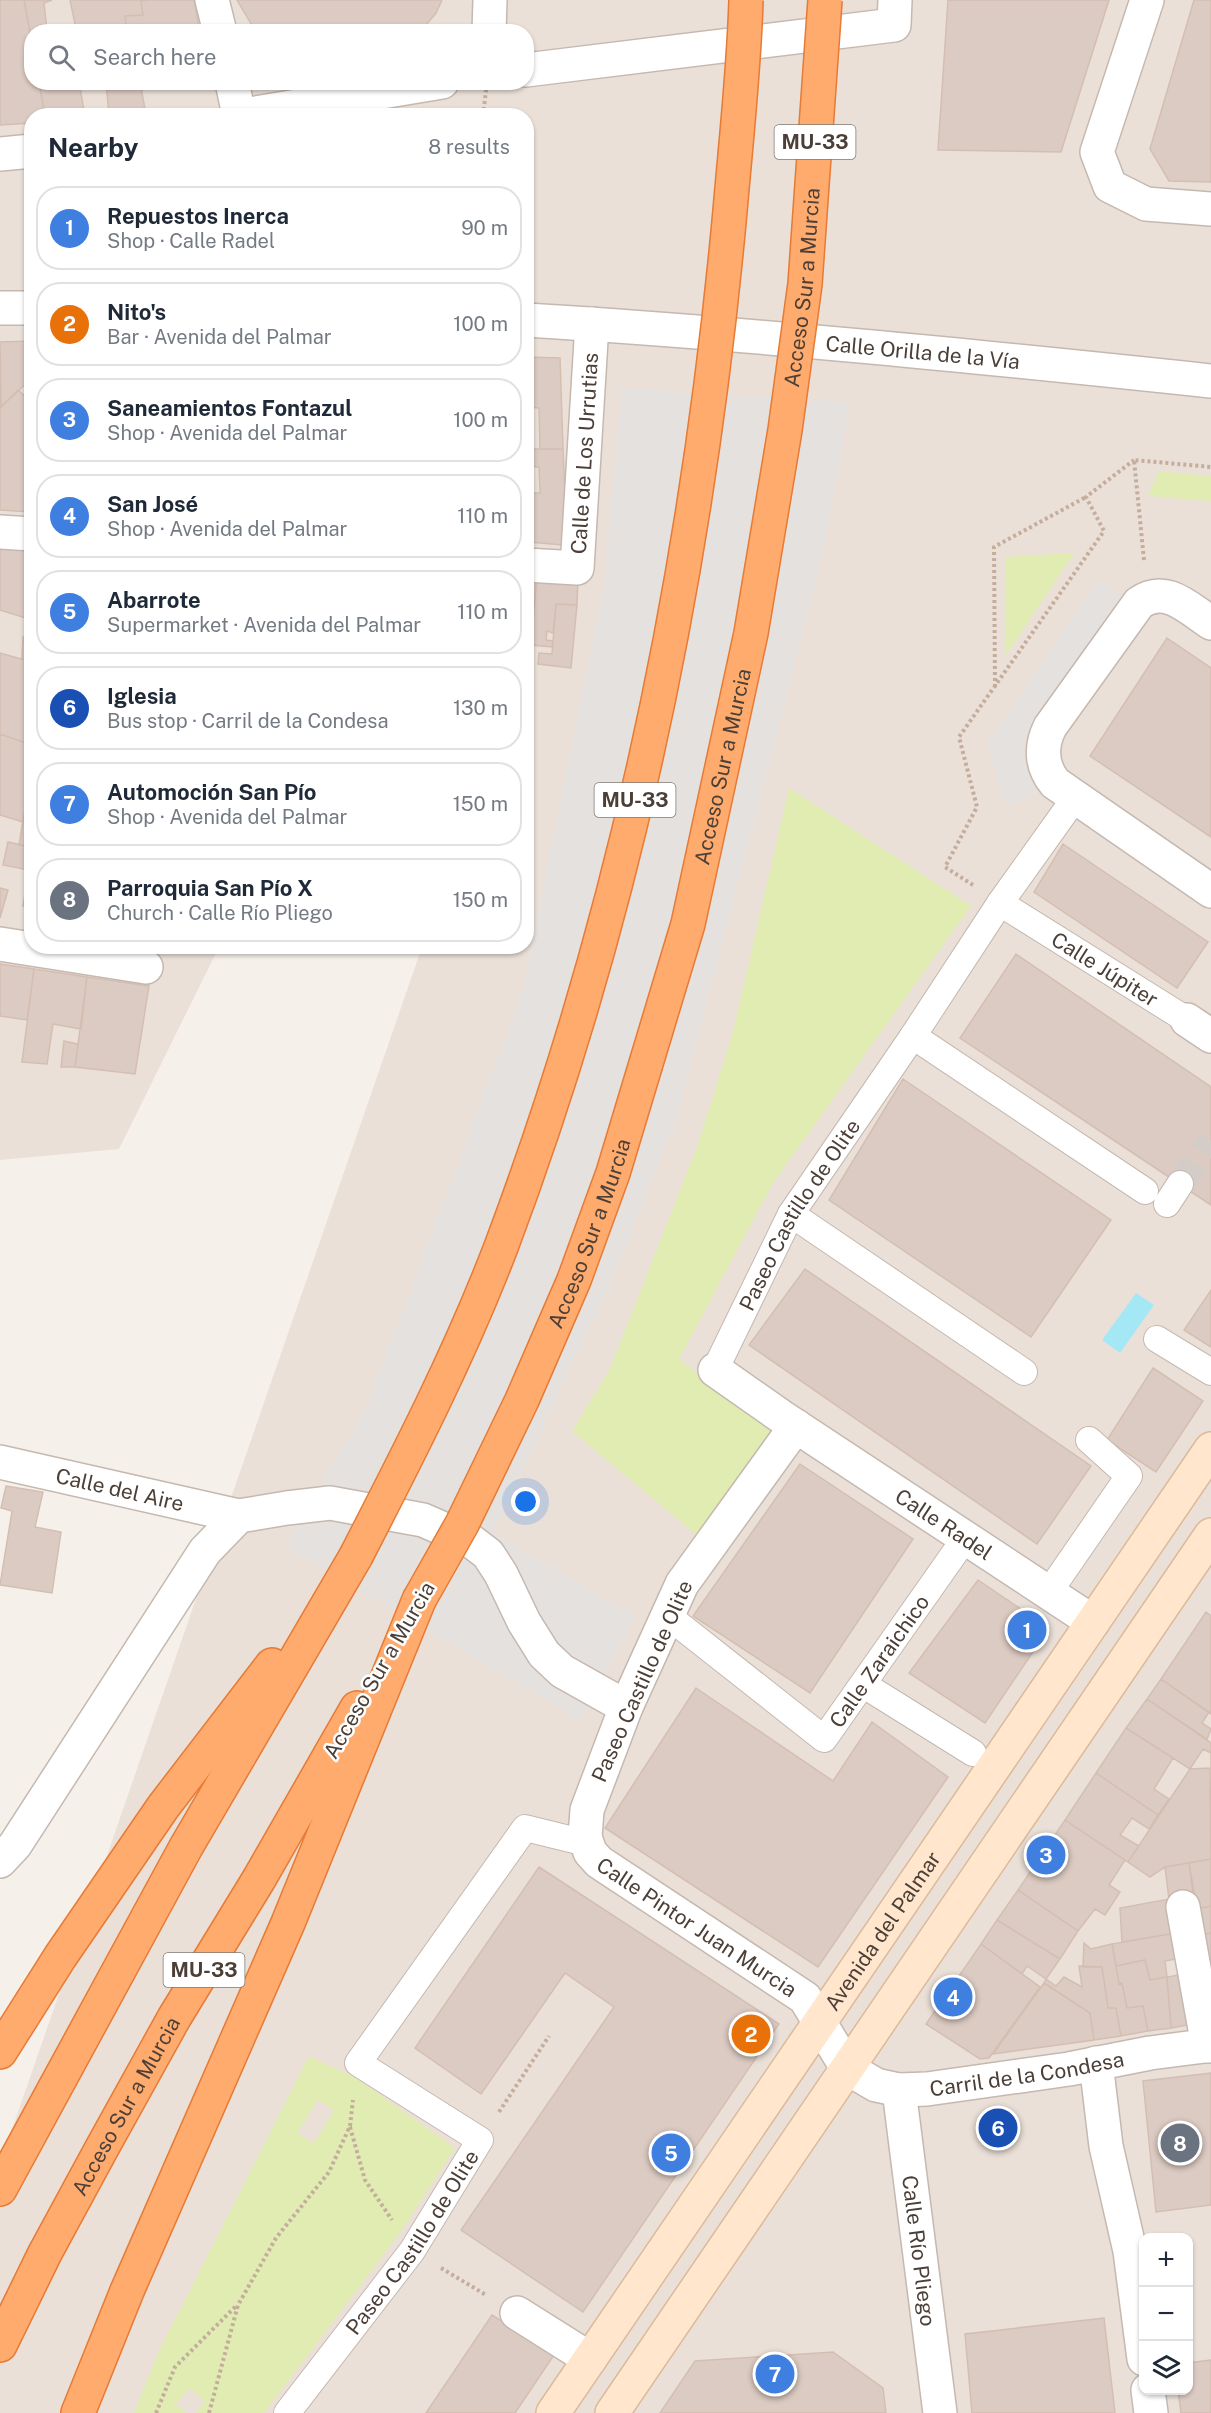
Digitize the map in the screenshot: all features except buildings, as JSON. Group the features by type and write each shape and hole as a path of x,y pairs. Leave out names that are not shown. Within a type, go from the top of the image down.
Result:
{"highway":[{"name":"MU-33","path":"0,2189 186,1847 356,1556 449,1369 500,1250 575,1028 609,912 647,748 695,500 722,296 746,0"},
{"name":"Acceso Sur a Murcia","path":"0,2345 50,2243 169,2028 259,1879 462,1524 522,1400 574,1280 613,1173 688,924 751,633 783,441 805,284 825,0"},
{"path":"0,2052 60,1957 163,1807 356,1556"},
{"path":"78,2413 127,2291 288,1923 419,1600"}],"main road":[{"name":"Avenida del Palmar","path":"553,2413 1211,1449"},
{"path":"612,2413 1211,1535"}],"street":[{"path":"212,0 218,24"},
{"path":"489,24 490,0"},
{"path":"534,69 894,25 895,0"},
{"path":"1147,0 1097,152 1110,186 1146,204 1211,209"},
{"path":"233,90 237,108"},
{"path":"281,108 393,90"},
{"path":"0,153 24,152"},
{"path":"0,308 24,308"},
{"name":"Calle Orilla de la Vía","path":"534,320 822,342 1211,381"},
{"name":"Calle de Los Urrutias","path":"534,565 577,568 592,324"},
{"path":"0,532 24,534"},
{"path":"1211,623 1168,596 1156,595 1138,603 1046,736 1044,758 1046,772 1055,783 1211,891"},
{"name":"Paseo Castillo de Olite","path":"586,1843 584,1829 587,1810 626,1707 682,1584 796,1426 715,1371 791,1214 913,1036 1000,903 1075,798"},
{"name":"Calle Júpiter","path":"1000,903 1199,1028"},
{"path":"0,944 24,948"},
{"path":"63,954 146,967"},
{"path":"913,1036 1164,1193"},
{"path":"791,1214 1024,1372"},
{"path":"1157,1338 1211,1372"},
{"name":"Calle Radel","path":"796,1426 1093,1622"},
{"path":"1050,1592 1129,1476 1089,1440"},
{"name":"Calle del Aire","path":"0,1462 239,1516"},
{"path":"1,1857 22,1835 205,1551 239,1516 330,1503 423,1520 471,1541 488,1554 501,1574 524,1622 544,1654 562,1671 626,1707"},
{"name":"Calle Zaraichico","path":"668,1616 824,1739 966,1537"},
{"path":"864,1685 972,1753"},
{"path":"358,2063 525,1828 586,1843"},
{"name":"Calle Pintor Juan Murcia","path":"586,1843 599,1862 805,1998 846,2068"},
{"path":"1183,1907 1209,2046"},
{"name":"Carril de la Condesa","path":"846,2068 876,2085 899,2090 927,2089 1209,2046"},
{"name":"Paseo Castillo de Olite","path":"287,2413 412,2251 480,2140 358,2063"},
{"path":"1096,2063 1106,2146 1130,2251 1141,2341"},
{"name":"Calle Río Pliego","path":"899,2090 940,2413"},
{"path":"517,2313 590,2359"},
{"path":"1148,2395 1150,2413"}],"path":[{"path":"484,108 486,90"},
{"path":"1134,460 1148,597"},
{"path":"995,687 994,547 1086,497 1134,460 1211,467"},
{"path":"1000,903 945,867 977,807 959,736 1104,531 1086,497"},
{"path":"480,2140 549,2036"},
{"path":"209,2413 238,2305 276,2238 329,2172 350,2126 358,2063"},
{"path":"156,2413 176,2367 238,2305"}],"shaded area":[{"path":"0,0 1211,0 1211,2413 0,2413 0,2164 420,954 534,954 534,108 24,108 24,954 216,954 119,1149 0,1160"},
{"path":"622,388 850,402 823,554 677,1117 615,1273 493,1533 635,1616 580,1720 285,1546 366,1408 522,992 530,954 534,954 534,932 604,583"},
{"path":"1097,581 1126,599 1022,744 1035,795 1007,807 986,744"}],"green space":[{"path":"1159,471 1211,476 1211,501 1148,496"},
{"path":"1074,553 1006,655 1005,557"},
{"path":"789,788 971,906 773,1183 679,1359 775,1434 699,1537 572,1431 610,1369 698,1144 732,1036"},
{"path":"309,2056 356,2078 455,2148 400,2233 264,2413 196,2413 205,2401 189,2388 176,2405 187,2413 134,2413 157,2355","holes":["318,2100 334,2110 314,2143 297,2133"]}],"water":[{"path":"1136,1293 1154,1305 1120,1353 1102,1340"}],"tunnel":[{"path":"1180,1184 1211,1140"}],"place":[{"name":"Repuestos Inerca","path":"1027,1630"},
{"name":"Saneamientos Fontazul","path":"1046,1855"},
{"name":"San José","path":"953,1997"},
{"name":"Nito's","path":"751,2034"},
{"name":"Iglesia","path":"998,2128"},
{"name":"Parroquia San Pío X","path":"1180,2143"},
{"name":"Abarrote","path":"671,2153"},
{"name":"Automoción San Pío","path":"775,2374"}]}
